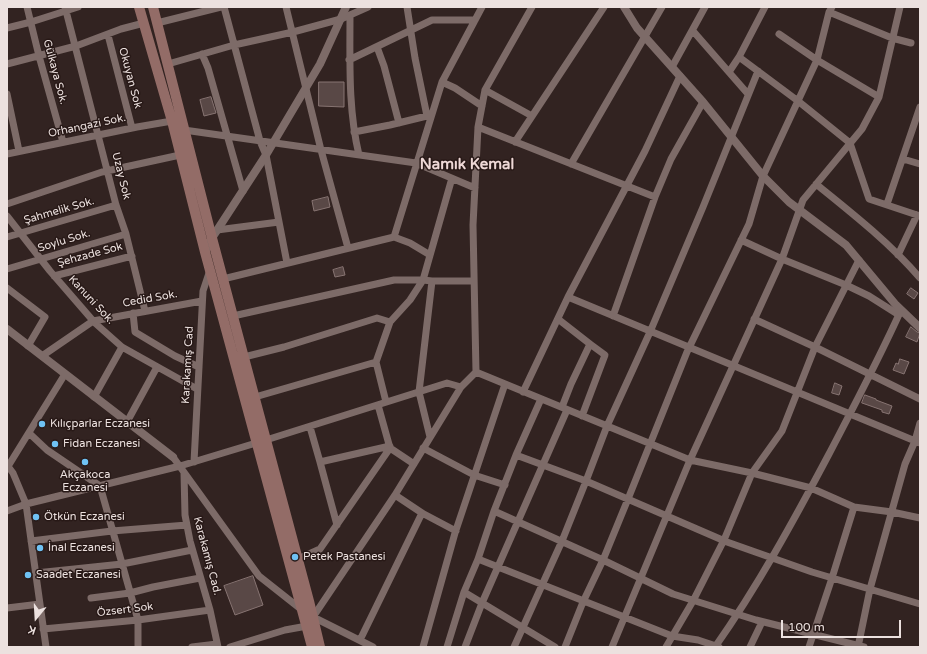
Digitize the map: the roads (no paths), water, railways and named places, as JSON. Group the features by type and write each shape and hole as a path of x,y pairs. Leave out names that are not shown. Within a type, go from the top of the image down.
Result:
{"main road":[{"path":"139,7 172,121 210,270 298,559 320,647"},
{"path":"153,7 184,130 215,234 223,279 255,397 262,442 312,647"}],"street":[{"name":"Gülkaya Sok.","path":"27,7 63,142"},
{"path":"7,28 31,22 66,9 78,7"},
{"path":"157,23 223,7 260,141 266,155 287,263"},
{"path":"286,7 321,150 348,248"},
{"path":"205,252 266,155 320,64 341,19 348,11 368,7"},
{"path":"407,7 415,58 429,116"},
{"path":"394,237 429,116 442,82 482,7"},
{"path":"313,617 395,495 461,387 476,372 473,225 478,127 486,90 532,7"},
{"path":"515,142 604,7"},
{"path":"571,164 662,7"},
{"path":"672,67 705,7"},
{"path":"729,72 739,57 765,7"},
{"path":"612,647 690,460 782,260 803,200 862,129 879,97 900,7"},
{"name":"Uzay Sok","path":"66,9 116,205 132,256 145,311"},
{"path":"628,9 637,28 703,102 764,176 789,202 846,245 900,313"},
{"path":"565,647 583,602 603,560 689,348 741,240 764,176 817,60 830,10 892,38 911,43"},
{"path":"348,11 349,60 354,132 359,155"},
{"path":"168,64 234,45 293,32 341,19"},
{"path":"349,60 432,20 475,20"},
{"path":"7,64 76,46 121,29 144,23"},
{"path":"693,31 748,94"},
{"path":"780,34 817,60 879,97"},
{"name":"Okuyan Sok","path":"108,35 132,128"},
{"path":"377,47 384,66 399,123"},
{"path":"202,54 208,68 226,136 243,191"},
{"path":"739,57 798,101 850,144 869,198 919,215 898,255"},
{"path":"514,647 562,541 606,426 650,332 758,71"},
{"path":"523,392 568,297 645,151 680,76"},
{"path":"442,82 455,88 482,106"},
{"path":"486,90 532,116"},
{"path":"7,94 19,151"},
{"path":"613,316 655,196 671,159 703,102"},
{"path":"886,204 917,125 920,107"},
{"path":"354,132 429,116"},
{"name":"Orhangazi Sok.","path":"7,154 172,121"},
{"path":"478,127 626,186 655,196"},
{"path":"184,130 416,163 475,188"},
{"path":"7,204 108,171 180,155"},
{"path":"903,159 920,164"},
{"path":"386,402 376,362 390,322 410,300 423,280 452,178"},
{"path":"816,184 856,217 898,255 920,278"},
{"name":"Şahmelik Sok.","path":"7,237 116,205"},
{"name":"Kanuni Sok.","path":"7,216 54,276 93,321 122,347 197,389"},
{"path":"215,234 279,222"},
{"name":"Soylu Sok.","path":"7,269 126,234"},
{"path":"223,279 394,237 410,242 430,255"},
{"path":"741,240 782,260 846,285 869,296 900,313 920,328"},
{"name":"Şehzade Sok","path":"54,276 132,256"},
{"path":"666,647 693,601 724,540 752,473 782,431 815,347 859,260"},
{"name":"Karakamış Cad","path":"194,462 202,301 203,291 210,270"},
{"path":"233,316 394,280 423,280 432,282 474,281"},
{"path":"430,437 419,392 432,282"},
{"path":"7,288 45,317 28,346"},
{"path":"568,297 917,442"},
{"name":"Cedid Sok.","path":"42,356 93,321 202,301"},
{"path":"478,559 541,586 672,636 698,640 717,647 772,558 811,488 870,375 900,313"},
{"path":"134,314 136,332 174,356 199,367"},
{"path":"244,357 284,347 377,318 390,322"},
{"path":"558,319 605,355 582,416"},
{"path":"754,319 815,347 920,399"},
{"path":"7,329 173,457 258,576 303,611 373,647"},
{"path":"465,647 482,603 499,568 542,464 564,409 571,384 590,344"},
{"path":"94,397 122,347"},
{"path":"255,397 376,362"},
{"path":"127,422 156,367"},
{"path":"476,372 690,460 752,473 811,488 854,507 892,512 920,518"},
{"path":"46,647 26,504 13,473 7,466 65,374"},
{"path":"7,510 194,462 447,383 461,387"},
{"path":"423,647 456,531 505,384"},
{"path":"447,647 464,592 478,559 494,511 516,455 541,399"},
{"path":"378,405 390,447 414,464"},
{"path":"494,511 519,521 673,594 762,622 860,647 870,589 905,464 917,442 920,423"},
{"path":"310,427 337,525"},
{"path":"29,433 47,450 100,486 138,620 138,647"},
{"path":"320,462 390,447"},
{"path":"298,559 320,549 390,447"},
{"path":"423,448 474,475 505,485"},
{"path":"516,455 586,481 724,540 772,558 832,578 920,604"},
{"name":"Karakamış Cad.","path":"184,473 185,515 192,550 210,610 218,645"},
{"path":"395,495 422,513 456,531"},
{"path":"809,647 854,507"},
{"path":"360,640 422,513"},
{"path":"31,541 112,531 187,525"},
{"path":"36,573 122,564 192,550"},
{"path":"91,598 130,593 200,578"},
{"path":"464,592 555,647"},
{"path":"7,608 40,604"},
{"name":"Özsert Sok","path":"43,629 138,620 210,610"},
{"path":"750,647 762,622"},
{"path":"230,647 285,630 307,626"},
{"path":"192,647 218,645"}],"place":[{"name":"Kılıçparlar Eczanesi","path":"42,424"},
{"name":"Fidan Eczanesi","path":"55,444"},
{"name":"Akçakoca Eczanesi","path":"85,462"},
{"name":"Ötkün Eczanesi","path":"36,517"},
{"name":"İnal Eczanesi","path":"40,548"},
{"name":"Petek Pastanesi","path":"295,557"},
{"name":"Saadet Eczanesi","path":"28,575"}],"district":[{"name":"Namık Kemal","path":"467,165"}]}
